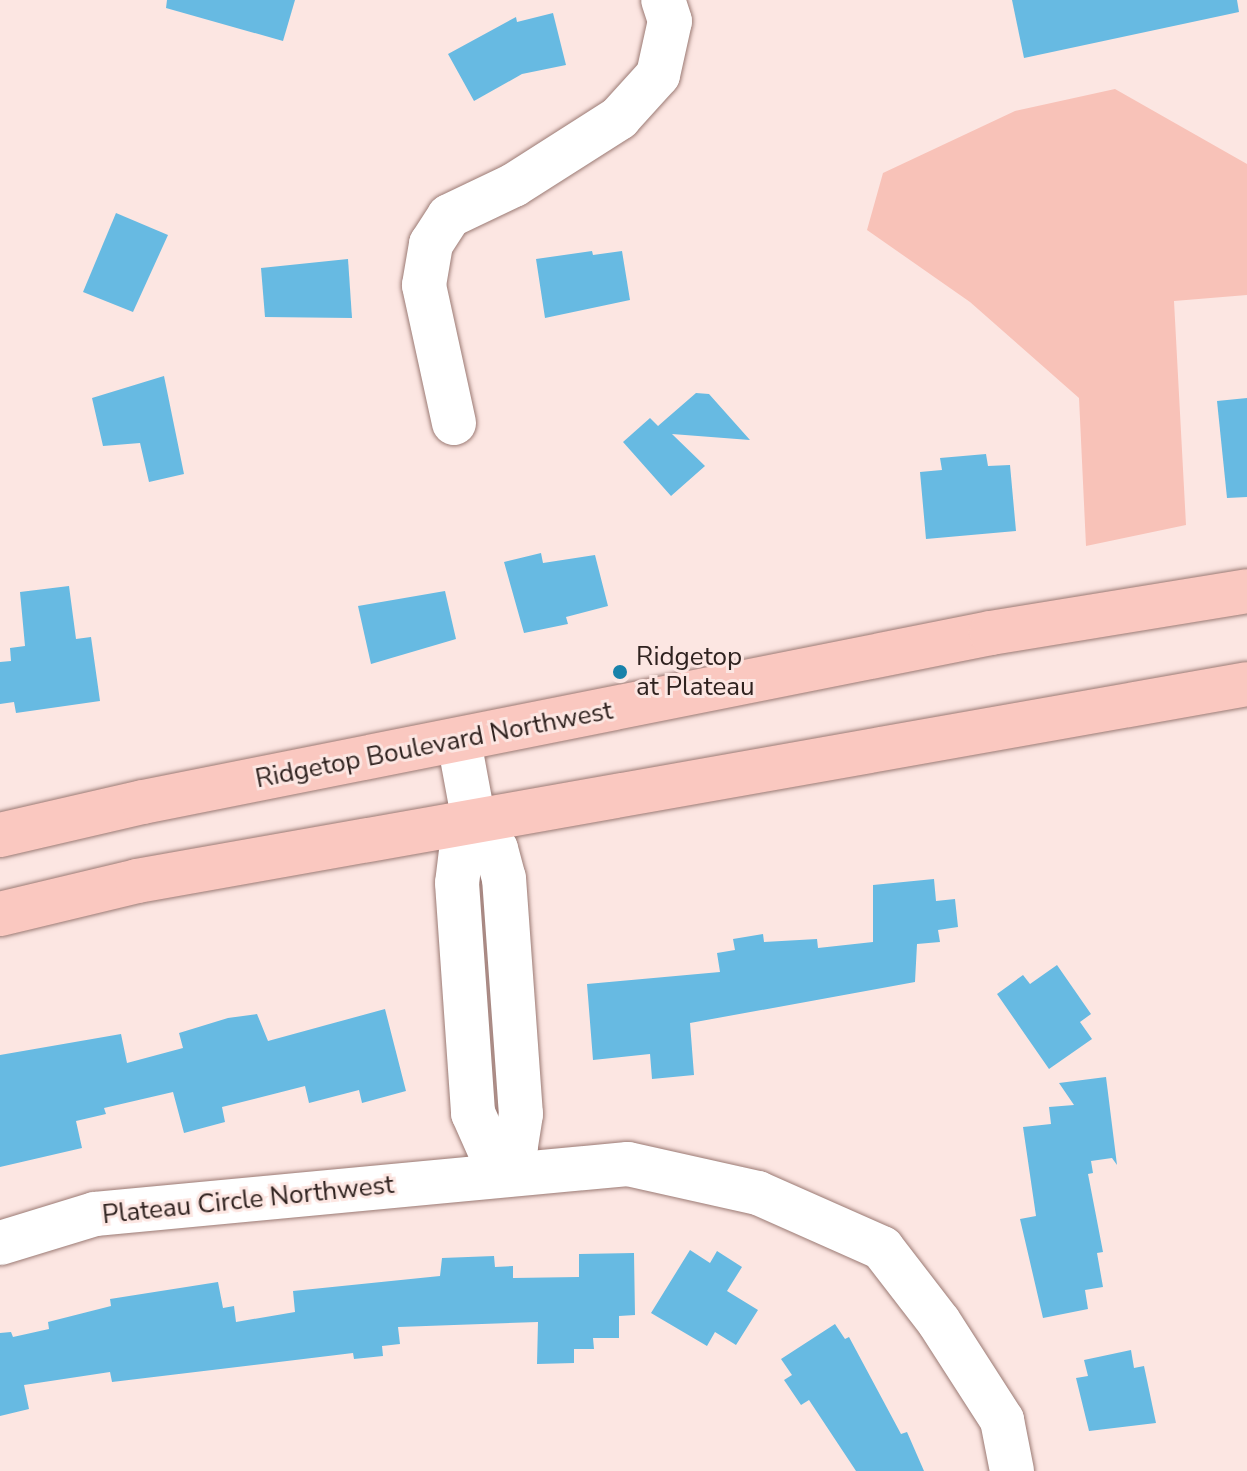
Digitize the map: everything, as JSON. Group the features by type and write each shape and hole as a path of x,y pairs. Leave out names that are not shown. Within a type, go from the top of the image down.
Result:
{"main road":[{"name":"Ridgetop Boulevard Northwest","path":"0,835 991,633 1247,591"},
{"path":"0,914 137,881 1247,684"}],"street":[{"path":"454,423 424,285 431,244 449,216 514,185 619,118 658,75 670,21 663,0"},
{"path":"459,741 474,822 461,851 457,883 473,1113 500,1174"},
{"name":"Plateau Circle Northwest","path":"0,1243 95,1214 628,1164 758,1193 882,1248 939,1322 1002,1420 1012,1471"}],"shaded area":[{"path":"1115,89 1247,164 1247,295 1174,301 1186,525 1086,546 1079,398 970,302 867,230 883,173 1015,111"}],"building":[{"path":"167,0 295,0 283,41 166,8"},
{"path":"1012,0 1237,0 1239,12 1024,58"},
{"path":"553,13 566,65 522,74 474,101 448,54 516,17 517,22"},
{"path":"116,213 168,235 133,312 83,292"},
{"path":"592,251 593,255 622,251 630,300 545,318 536,259"},
{"path":"348,259 352,318 265,317 261,268"},
{"path":"164,376 184,474 149,482 140,443 103,446 92,398"},
{"path":"696,393 709,394 750,440 672,434 705,466 671,496 623,442 650,418 658,426"},
{"path":"1247,398 1247,497 1227,498 1217,401"},
{"path":"986,454 988,466 1010,465 1016,531 926,539 920,472 942,470 940,458"},
{"path":"541,553 543,563 595,555 608,606 566,617 568,624 524,633 504,562"},
{"path":"69,586 76,639 91,637 100,701 16,713 14,702 0,704 0,662 11,661 10,648 25,646 20,592"},
{"path":"445,591 456,639 371,664 358,606"},
{"path":"934,879 936,901 955,899 958,927 938,930 940,942 917,944 915,982 690,1023 694,1075 652,1079 650,1054 593,1060 587,984 720,972 717,953 735,950 733,939 763,934 764,942 817,939 818,948 873,942 873,885"},
{"path":"1057,965 1091,1014 1080,1022 1092,1039 1049,1069 997,994 1023,975 1030,984"},
{"path":"385,1009 406,1091 362,1103 359,1090 309,1103 305,1086 222,1107 225,1122 184,1133 173,1092 104,1108 106,1114 76,1121 82,1148 0,1167 0,1055 121,1034 127,1063 183,1048 179,1033 228,1018 257,1014 268,1041"},
{"path":"1106,1077 1117,1165 1112,1158 1091,1161 1093,1173 1088,1174 1103,1252 1097,1253 1103,1287 1085,1290 1088,1309 1043,1318 1020,1219 1036,1216 1023,1127 1051,1124 1049,1107 1074,1105 1059,1083"},
{"path":"690,1250 710,1263 717,1251 742,1267 727,1291 758,1310 736,1345 715,1332 707,1346 651,1313"},
{"path":"634,1253 635,1315 619,1316 619,1338 593,1338 594,1349 574,1349 574,1363 537,1364 538,1322 398,1327 400,1344 382,1346 383,1356 354,1359 353,1353 112,1382 110,1372 24,1385 29,1409 0,1416 0,1333 11,1332 13,1337 49,1329 48,1322 111,1306 110,1299 218,1282 223,1308 234,1306 236,1322 295,1312 293,1291 440,1276 442,1258 494,1256 495,1267 513,1266 513,1278 579,1277 579,1254"},
{"path":"835,1324 845,1339 849,1337 901,1434 907,1432 924,1471 856,1471 809,1400 801,1405 784,1380 792,1375 781,1359"},
{"path":"1131,1350 1134,1368 1144,1366 1156,1423 1089,1431 1076,1378 1088,1376 1084,1360"}],"place":[{"name":"Ridgetop at Plateau","path":"620,672"}]}
